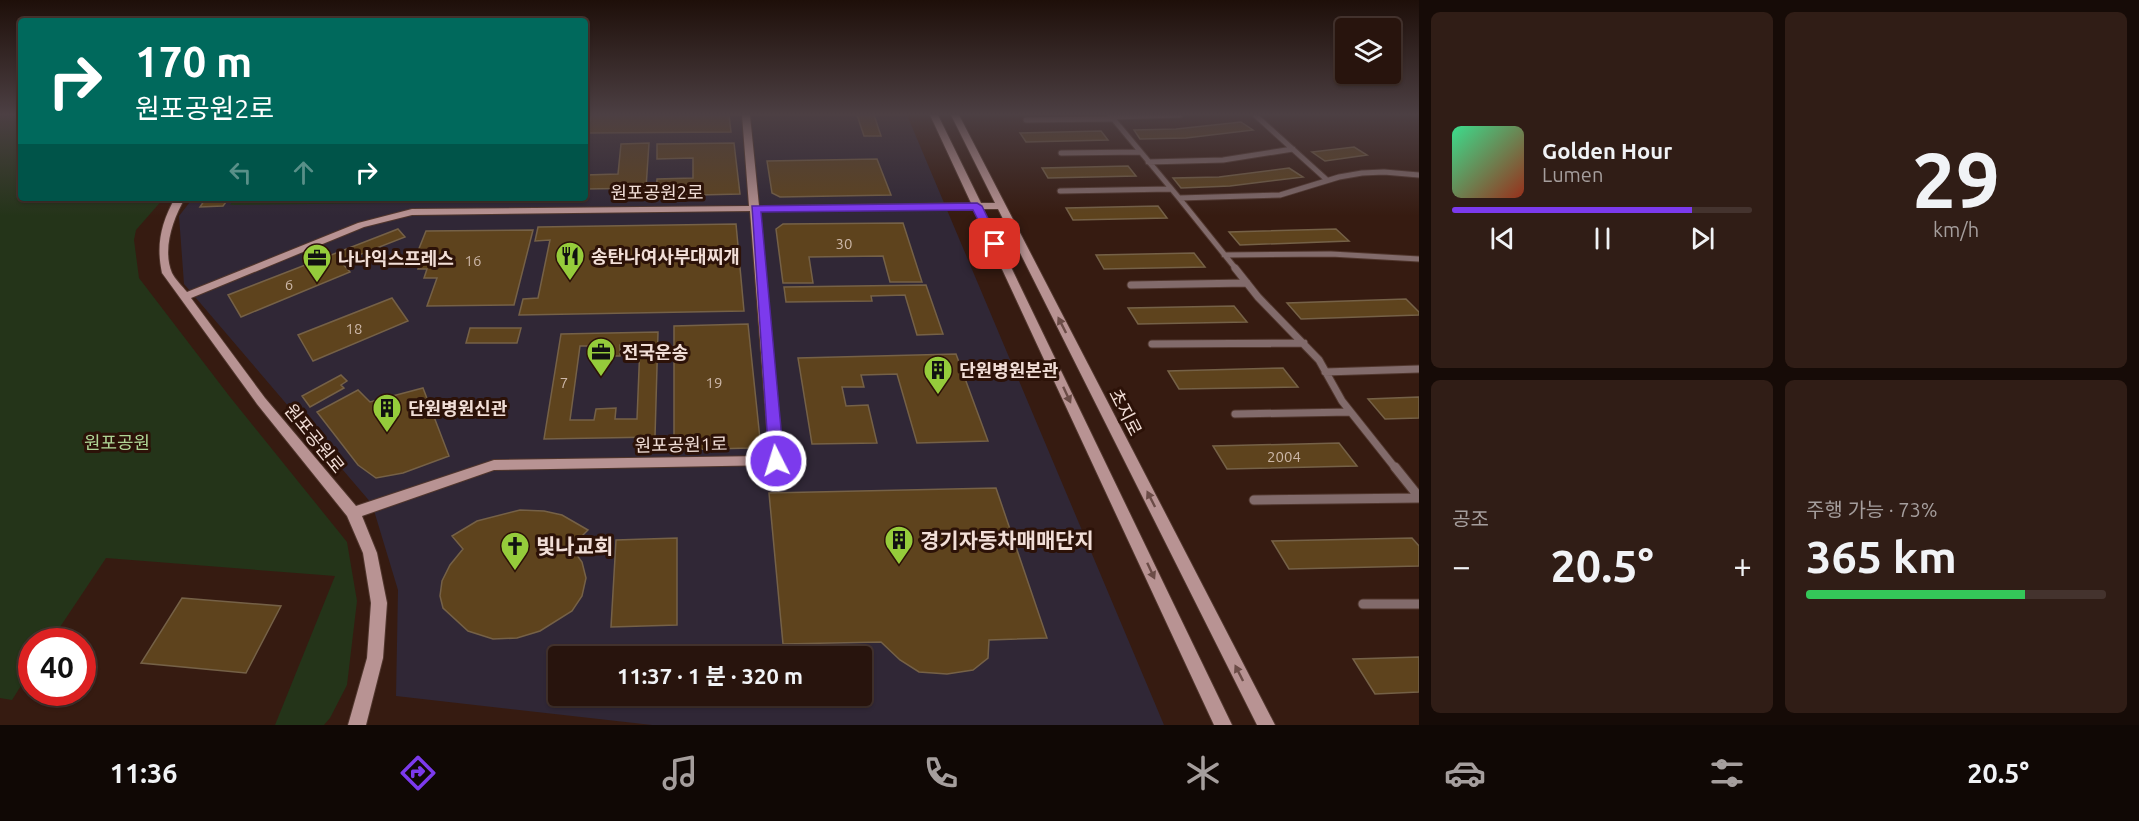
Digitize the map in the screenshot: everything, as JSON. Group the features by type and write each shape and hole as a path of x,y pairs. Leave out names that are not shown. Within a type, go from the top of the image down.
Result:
{"street":[{"name":"원포공원1로","path":"353,513 494,465 776,461 750,149"},
{"path":"950,149 1223,725"},
{"name":"초지로","path":"972,149 1266,725"},
{"name":"원포공원로","path":"178,201 168,217 163,241 163,258 167,273 261,401 353,513 370,553 379,603 375,658 357,725"},
{"name":"원포공원2로","path":"185,297 361,225 412,212 1001,206"}],"lane":[{"path":"1137,149 1247,283 1304,343 1350,412 1414,485 1419,497 1254,500"},
{"path":"1148,162 1223,160 1288,149"},
{"path":"1294,149 1328,180"},
{"path":"1061,153 1140,152"},
{"path":"1179,198 1278,196 1299,192 1328,180 1368,171 1393,171 1419,175"},
{"path":"1060,191 1171,189"},
{"path":"1224,255 1331,254 1419,259"},
{"path":"1131,285 1247,283"},
{"path":"1152,344 1304,343"},
{"path":"1325,372 1419,369"},
{"path":"1235,414 1350,412"},
{"path":"1363,604 1419,604"}],"shaded area":[{"path":"588,149 921,149 1164,725 652,725 396,696 398,590 372,504 184,284 179,216 191,201 588,201"}],"green space":[{"name":"원포공원","path":"0,149 18,149 18,201 161,201 136,230 134,240 139,278 230,397 347,542 357,601 347,685 330,718 324,725 275,725 335,576 106,558 59,628 18,628 18,691 12,700 0,698"},
{"path":"233,201 454,201 454,202 230,205"}],"building":[{"path":"621,149 649,149 646,188 588,189 588,175 618,174"},
{"path":"657,149 735,149 740,194 656,196 657,179 693,178 693,158 657,159"},
{"path":"1357,149 1367,155 1325,161 1312,152"},
{"path":"877,159 891,195 780,197 772,193 767,161"},
{"path":"1128,166 1136,176 1048,178 1042,168"},
{"path":"1289,168 1303,177 1230,186 1181,188 1173,178 1219,177"},
{"path":"204,201 227,201 223,206 200,207"},
{"path":"1158,206 1167,218 1073,220 1066,208"},
{"path":"903,223 922,282 890,282 883,256 809,257 813,283 783,283 776,229 783,224"},
{"path":"736,224 744,311 519,315 523,299 538,298 550,240 535,241 538,227"},
{"path":"398,229 405,237 341,262 350,272 241,317 228,295"},
{"path":"1336,229 1349,241 1240,245 1229,232"},
{"path":"533,230 514,305 427,306 437,278 424,278 427,269 418,269 425,251 418,251 426,231"},
{"path":"1194,253 1205,267 1104,269 1096,255"},
{"path":"926,285 943,334 917,335 905,295 871,296 872,301 786,302 784,287"},
{"path":"392,298 408,321 313,361 298,335"},
{"path":"1406,299 1419,312 1419,315 1301,319 1287,303"},
{"path":"1234,306 1247,322 1138,324 1128,308"},
{"path":"748,324 760,439 751,448 674,450 674,326"},
{"path":"470,328 521,328 517,343 466,343"},
{"path":"658,332 655,437 544,439 561,334","holes":["620,345 640,345 637,419 615,419 616,408 596,409 594,420 570,420 580,346 602,346 601,356 620,356"]},
{"name":"단원병원본관","path":"956,354 988,441 917,443 897,374 861,375 864,387 842,387 846,406 868,405 877,443 812,444 798,358"},
{"path":"1283,368 1298,387 1179,389 1168,371"},
{"path":"341,375 347,381 341,385 344,388 310,407 302,396"},
{"name":"단원병원신관","path":"423,388 449,456 403,473 376,478 358,465 317,412 358,390 370,402"},
{"path":"1419,397 1419,418 1385,419 1368,399"},
{"path":"1339,443 1357,466 1227,469 1213,446"},
{"name":"경기자동차매매단지","path":"996,488 1047,638 989,640 988,658 973,670 947,674 919,672 900,660 881,642 783,644 769,493"},
{"name":"빛나교회","path":"520,510 544,511 562,515 588,530 571,547 582,562 586,578 582,596 572,611 540,631 517,638 493,639 468,631 443,608 440,596 442,581 450,565 463,549 452,536 477,521"},
{"path":"677,538 677,625 611,627 616,540"},
{"path":"1412,538 1419,546 1419,566 1289,569 1272,541"},
{"path":"182,598 281,606 246,673 141,663"},
{"path":"1419,657 1419,692 1375,694 1353,659"}],"place":[{"name":"송탄나여사부대찌개","path":"570,282"},
{"name":"나나익스프레스","path":"317,284"},
{"name":"전국운송","path":"601,378"},
{"name":"단원병원본관","path":"938,396"},
{"name":"단원병원신관","path":"387,434"},
{"name":"경기자동차매매단지","path":"899,566"},
{"name":"빛나교회","path":"515,572"}],"route":[{"path":"776,461 756,208 977,206 995,244"}]}
